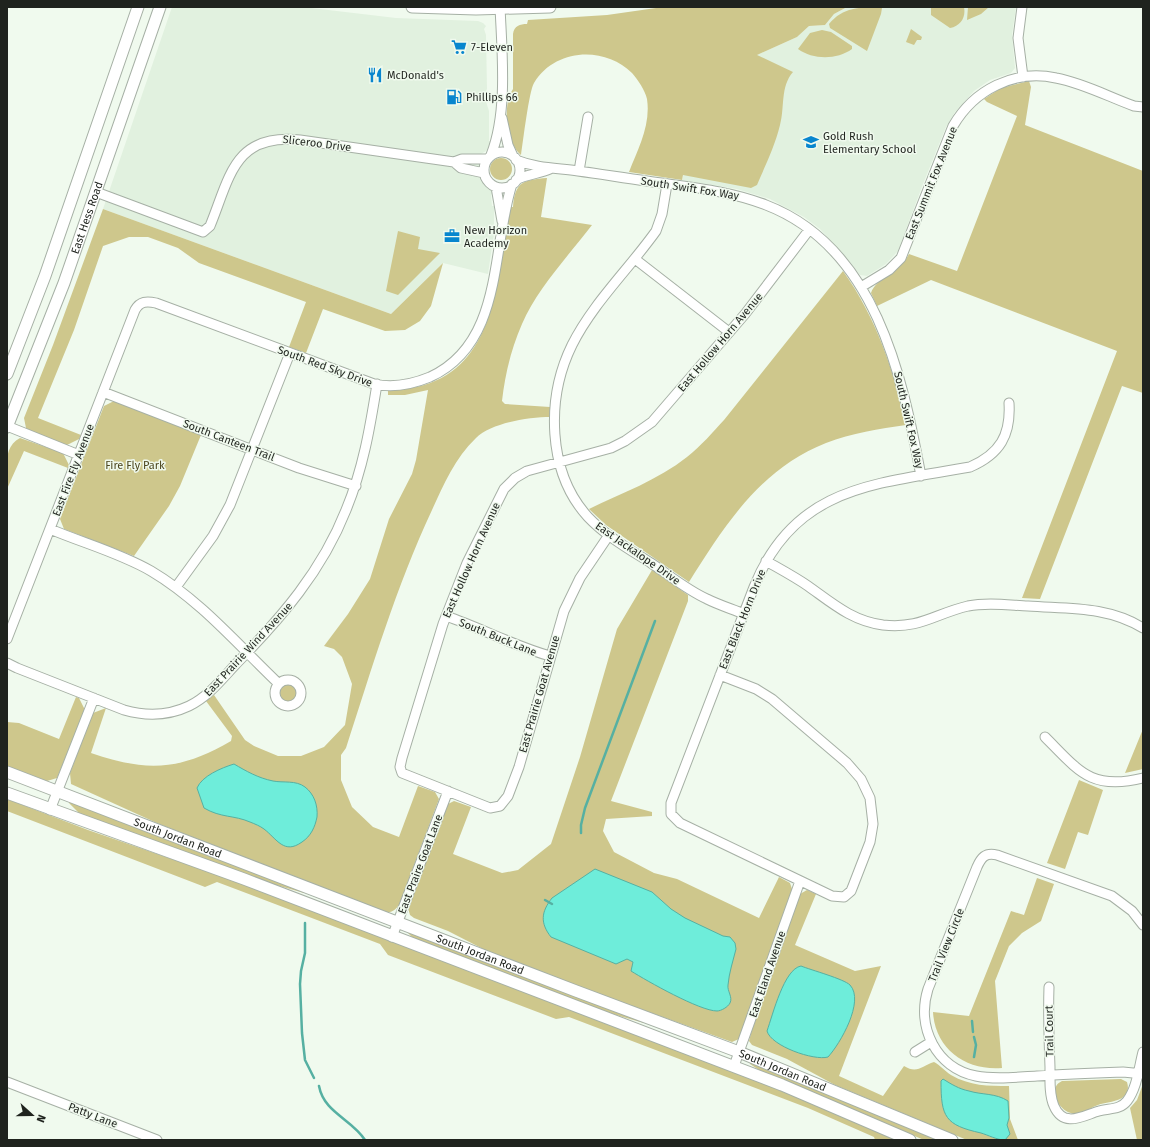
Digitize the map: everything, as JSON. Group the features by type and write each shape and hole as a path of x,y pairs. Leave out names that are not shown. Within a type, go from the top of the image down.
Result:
{"main road":[{"path":"131,7 132,25"},
{"name":"East Hess Road","path":"7,374 42,283 138,7"},
{"name":"East Hess Road","path":"7,427 48,325 160,7"},
{"path":"412,7 550,7"},
{"name":"South Jordan Road","path":"7,772 739,1052 952,1140"},
{"name":"South Jordan Road","path":"7,793 50,810 244,879 392,937 734,1066 799,1092 910,1140"}],"street":[{"path":"1022,7 1018,38 1023,77"},
{"path":"500,8 501,114 495,144 484,173 488,181 496,186 507,187 514,182 519,170 508,145 501,114"},
{"name":"East Summit Fox Avenue","path":"861,287 890,270 903,254 950,132 961,113 977,97 989,88 1023,77 1040,76 1058,78 1134,106 1143,107"},
{"path":"579,170 588,117"},
{"name":"Sliceroo Drive","path":"96,192 203,232 210,226 234,166 248,150 262,142 277,139 295,139 454,162 462,159 489,157"},
{"path":"489,157 504,152 515,158"},
{"name":"South Swift Fox Way","path":"515,158 550,169 579,170 727,193 752,200 783,213 809,230 838,256 861,287 882,330 908,405 921,476"},
{"name":"Sliceroo Drive","path":"454,162 461,168 484,173"},
{"name":"South Swift Fox Way","path":"514,182 524,176 542,173 550,169"},
{"name":"South Red Sky Drive","path":"139,299 377,384 405,384 427,378 449,366 470,344 481,324 490,294 502,221 514,182"},
{"name":"East Jackalope Drive","path":"667,184 659,226 585,323 565,361 556,401 558,463 566,483 579,506 592,521 609,536 697,593 744,614"},
{"name":"South Red Sky Drive","path":"496,186 502,221"},
{"name":"East Hollow Horn Avenue","path":"448,791 398,771 446,616 467,563 504,489 515,478 527,471 611,448 643,429 664,410 729,332 809,230"},
{"path":"634,259 729,332"},
{"name":"East Fire Fly Avenue","path":"7,639 139,299"},
{"path":"176,587 220,525 235,495 290,353"},
{"name":"East Prairie Wind Avenue","path":"7,663 16,668 94,698 141,714 175,711 194,704 247,653 282,616 314,573 331,543 356,486 368,442 377,384"},
{"name":"South Canteen Trail","path":"103,392 252,450 356,486"},
{"name":"East Black Horn Drive","path":"720,675 756,689 772,699 854,768 864,785 873,810 871,836 853,886 845,901 800,881 680,823 667,815 720,675 744,614 757,578 779,542 792,527 824,503 859,488 970,467 991,455 1001,444 1008,428 1010,403"},
{"path":"7,427 79,455"},
{"path":"50,529 134,562 176,587 279,684"},
{"name":"East Prairie Goat Avenue","path":"448,791 490,808 502,810 516,775 561,619 570,595 584,571 609,536"},
{"path":"766,561 803,583 843,611 860,620 875,624 915,624 974,605 1025,606 1100,611 1124,618 1143,628"},
{"name":"South Buck Lane","path":"446,616 475,626 520,648 550,656"},
{"path":"50,810 94,698"},
{"path":"1045,736 1074,766 1097,780 1120,783 1143,778"},
{"name":"East Praire Goat Lane","path":"392,937 448,791"},
{"name":"Trail View Circle","path":"1140,1074 1050,1075 995,1078 970,1075 949,1063 939,1054 926,1031 924,1014 926,996 977,867 981,858 986,852 1105,893 1127,906 1143,925"},
{"name":"East Eland Avenue","path":"734,1066 800,881"},
{"name":"Trail Court","path":"1049,987 1050,1075"},
{"path":"915,1052 931,1042"},
{"path":"1050,1075 1054,1107 1063,1116 1074,1119 1124,1104 1132,1092 1140,1074 1143,1052"},
{"name":"Patty Lane","path":"7,1082 158,1140"}],"shaded area":[{"path":"172,7 303,7 396,18 478,21 483,23 486,26 484,29 486,35 487,89 484,95 489,111 489,141 492,142 486,151 481,154 478,174 493,193 491,195 492,206 494,206 494,233 488,274 443,263 391,314 103,209"},
{"name":"Gold Rush Elementary School","path":"847,7 1016,7 1012,35 1015,68 1011,73 990,80 974,91 955,112 946,127 898,251 886,264 867,276 860,275 820,229 804,217 770,199 737,189 682,180 684,172 757,55 797,37 809,26 825,25 834,14"}],"green space":[{"path":"663,7 847,7 834,14 825,25 809,26 797,37 757,55 793,72 784,91 778,133 757,185 751,188 683,175 682,180 629,172 643,137 648,109 647,99 641,85 632,73 621,64 608,58 595,55 567,57 554,63 543,71 534,83 528,106 521,155 512,142 507,124 508,104 513,89 513,34 516,27 527,24 528,20 607,15"},
{"path":"866,7 882,8 881,14 867,51 830,28 829,24 834,18 846,11"},
{"path":"931,7 964,7 963,18 960,23 950,28 931,15"},
{"path":"968,7 989,7 981,14 967,20"},
{"path":"911,29 922,37 921,40 917,40 914,45 906,42"},
{"path":"822,30 831,32 852,46 852,49 846,53 832,57 818,57 804,53 798,49 810,33"},
{"path":"1029,81 1031,87 1025,125 1143,171 1143,393 1122,386 1040,599 1022,598 1117,351 931,280 877,306 871,293 878,283 900,266 909,254 957,271 1017,116 987,102 984,99 1001,88"},
{"path":"501,158 509,161 512,169 509,177 501,180 493,177 490,169 493,161"},
{"path":"547,178 541,217 592,225 545,285 528,311 518,333 512,352 502,401 505,404 550,407 550,417 521,420 491,428 476,438 456,463 436,500 407,568 385,628 346,748 341,755 341,780 352,807 373,827 399,837 418,786 435,792 439,799 399,905 393,911 385,912 159,824 71,784 70,773 93,713 106,708 91,753 129,763 146,765 179,763 212,751 231,741 232,736 206,701 214,695 245,740 254,746 278,756 301,756 324,747 345,725 352,684 342,657 334,649 324,646 348,614 370,579 389,519 412,474 416,460 428,390 405,395 388,395 388,390 424,385 451,372 471,352 484,328 494,299 511,207 513,207 516,192 522,184 527,181"},
{"path":"103,209 391,314 443,263 431,306 420,321 405,330 385,331 323,309 306,353 289,347 306,302 199,263 178,248 148,237 129,237 103,246 74,330 38,418 81,435 79,439 67,445 29,430 26,428 24,418 53,345"},
{"path":"398,231 420,237 418,249 440,253 398,295 386,291"},
{"path":"843,271 865,307 882,345 896,385 906,425 866,432 826,443 803,454 782,468 763,483 746,501 716,540 689,582 606,525 589,509 640,486 664,473 687,457 707,439 724,420"},
{"name":"Fire Fly Park","path":"114,401 201,435 180,486 169,506 134,556 64,529 60,519 104,406"},
{"path":"20,438 63,453 69,465 68,468 24,451 7,489 6,468 8,454 10,447"},
{"path":"652,570 688,595 688,601 611,801 652,812 652,816 606,819 603,831 614,852 654,873 677,879 759,918 779,877 790,883 792,889 739,1039 732,1042 563,981 487,951 448,931 414,918 410,915 408,908 448,804 454,801 471,807 453,854 502,873 518,870 551,844 580,757 617,629"},
{"path":"288,683 295,686 298,693 295,700 288,703 281,700 278,693 281,686"},
{"path":"76,697 79,698 85,710 57,778 47,781 7,766 7,722 19,723 59,739"},
{"path":"1143,729 1143,769 1125,773"},
{"path":"1079,780 1103,790 1088,835 1078,832 1065,869 1047,863"},
{"path":"7,799 88,830 218,875 750,1078 897,1140 875,1140 874,1137 808,1108 569,1017 556,1019 388,955 380,944 217,882 205,887 7,811"},
{"path":"70,801 305,891 304,893 259,880 80,814 69,803"},
{"path":"1037,878 1054,884 1041,921 1022,933 1009,946 995,981 1002,1068 976,1066 955,1055 946,1047 935,1025 933,1012 969,1016 1011,911 1024,915"},
{"path":"807,890 816,894 795,945 855,971 881,966 839,1076 883,1096 904,1066 916,1069 934,1062 958,1079 986,1085 1009,1086 1010,1119 1018,1140 967,1140 835,1085 787,1059 752,1045 749,1041 751,1033 800,894"},
{"path":"409,932 645,1021 644,1023 602,1011 414,939 408,933"},
{"path":"749,1060 939,1140 924,1140 759,1070 750,1064"},
{"path":"1121,1079 1127,1082 1128,1089 1127,1093 1123,1097 1119,1100 1098,1105 1081,1113 1076,1114 1068,1112 1061,1106 1056,1098 1056,1087 1058,1083 1062,1081"},
{"path":"1143,1084 1143,1140 1137,1140 1130,1108 1137,1100"}],"water":[{"path":"234,764 262,778 273,781 298,783 305,787 315,800 317,813 315,824 308,837 296,846 285,846 257,825 204,808 197,788 199,784 212,773"},
{"path":"595,869 652,892 671,909 685,918 723,936 730,937 735,943 736,949 730,972 728,987 731,1001 728,1006 722,1010 709,1010 674,995 631,971 633,962 627,959 616,964 551,937 547,932 543,918 548,903 552,898"},
{"path":"801,966 847,983 854,992 855,1001 849,1022 839,1043 828,1057 813,1057 784,1047 770,1037 767,1031 784,983 795,969"},
{"path":"943,1079 962,1089 989,1094 1008,1101 1009,1118 1007,1125 1010,1134 1005,1140 969,1130 953,1123 944,1111 942,1103 941,1081"}],"waterway":[{"path":"581,833 581,825 585,808 655,621"},
{"path":"545,900 552,904"},
{"path":"305,923 305,953 300,984 302,1033 305,1060 314,1078"},
{"path":"972,1021 973,1032"},
{"path":"974,1037 976,1045 974,1057"},
{"path":"319,1086 326,1103 353,1126 365,1140"}],"place":[{"name":"7-Eleven","path":"459,47"},
{"name":"McDonald's","path":"375,75"},
{"name":"Phillips 66","path":"454,97"},
{"name":"Gold Rush Elementary School","path":"811,142"},
{"name":"New Horizon Academy","path":"452,236"}]}
